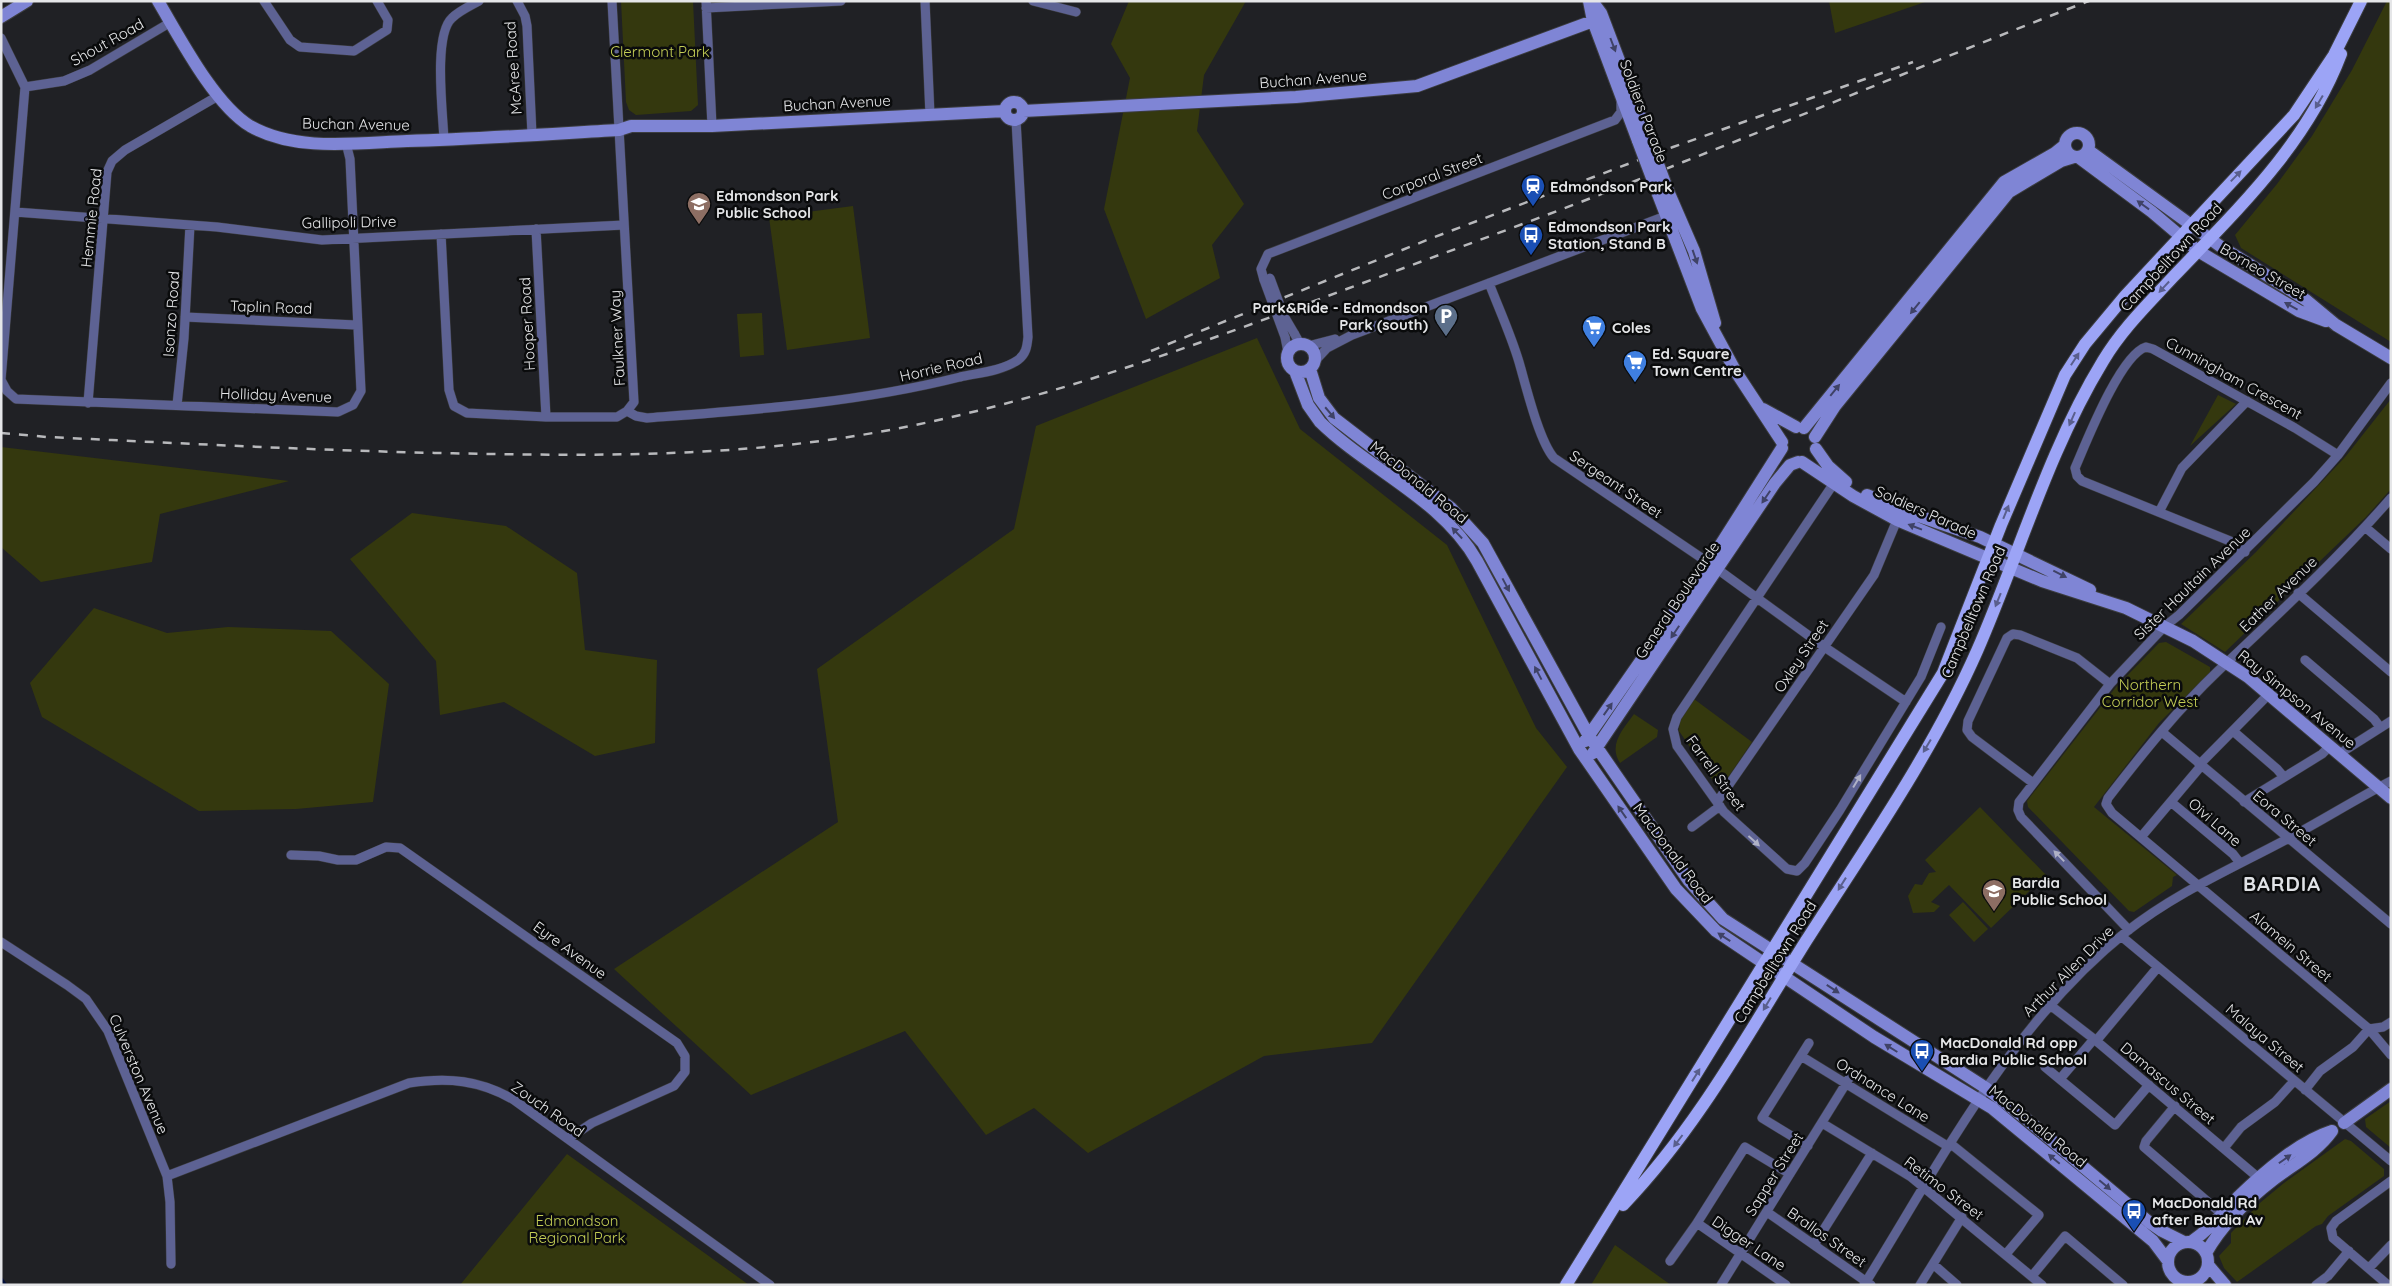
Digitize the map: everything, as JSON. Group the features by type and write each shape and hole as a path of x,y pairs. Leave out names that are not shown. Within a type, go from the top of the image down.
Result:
{"main road":[{"name":"Campbelltown Road","path":"1566,1285 1607,1222 1942,673 1988,557 2065,375 2102,322 2294,115 2334,55 2361,1"},
{"name":"Campbelltown Road","path":"1607,1222 1653,1174 1689,1126 1738,1053 1792,963 1888,812 1944,717 1976,653 2073,416 2104,358 2129,324 2266,178 2302,132 2325,93 2355,14"}],"street":[{"path":"1,17 28,1"},
{"name":"Buchan Avenue","path":"158,1 218,96 249,125 268,135 307,142 346,143 444,140 620,130 630,133 670,127 1005,111 1007,106 1014,102 1022,106 1020,115 1104,106 1296,97 1417,86 1593,21"},
{"path":"264,1 294,44 307,48 346,52 360,48 387,30 388,20 377,1"},
{"path":"444,140 440,47 442,32 451,18 479,1"},
{"name":"McAree Road","path":"517,1 525,16 527,26 532,134"},
{"name":"Faulkner Way","path":"612,1 634,402 627,410"},
{"path":"712,126 706,4 841,1"},
{"path":"925,1 930,115"},
{"path":"1033,1 1076,12"},
{"name":"Soldiers Parade","path":"1591,1 1593,21 1622,97 1672,214 1702,309 1736,372 1761,408 1782,445"},
{"name":"Soldiers Parade","path":"1591,1 1601,13 1640,137"},
{"name":"Shout Road","path":"25,87 64,81 90,70 171,22"},
{"path":"1,38 25,87"},
{"name":"Holliday Avenue","path":"25,87 1,380 7,391 16,399 338,412 353,405 361,391 356,324 350,159 346,143"},
{"name":"Hemmie Road","path":"88,403 107,172 112,161 126,150 218,96"},
{"path":"1622,97 1621,112 1615,120 1626,124 1640,137"},
{"name":"Horrie Road","path":"627,410 636,416 647,418 832,402 924,386 1005,366 1018,360 1027,350 1028,338 1020,115"},
{"name":"Corporal Street","path":"1297,340 1267,279 1263,262 1268,254 1615,120"},
{"path":"1579,749 1671,618 1713,566 1782,445 1786,433 1800,428 2004,182 2055,153 2065,145 2068,137 2079,134 2086,138 2080,155"},
{"path":"2065,145 2068,153 2080,155"},
{"path":"1782,445 1788,458 1800,462 1811,457 1835,406 2009,192 2061,161 2080,155"},
{"name":"Borneo Street","path":"2080,155 2191,224 2254,269 2306,300 2336,325"},
{"name":"Borneo Street","path":"2080,155 2198,251 2290,306 2336,325 2391,358"},
{"name":"Gallipoli Drive","path":"15,212 190,225 322,240 624,225"},
{"path":"1352,335 1297,340 1288,352 1287,361 1295,371 1302,372 1312,365 1327,348 1352,335 1672,214"},
{"name":"Isonzo Road","path":"177,404 185,317 190,225"},
{"name":"Hooper Road","path":"536,229 546,417"},
{"path":"441,234 449,390 454,406 467,413 546,417 617,417 627,410"},
{"path":"1913,294 1922,288 1946,260 1953,262"},
{"name":"Sergeant Street","path":"1489,283 1551,455 1558,462 1758,597 1823,646 1906,702"},
{"name":"Taplin Road","path":"185,317 356,324"},
{"path":"1297,340 1314,353 1312,365"},
{"name":"Cunningham Crescent","path":"2245,552 2230,541 2082,481 2075,472 2097,417 2113,386 2134,356 2142,348 2149,347 2247,401 2338,455"},
{"name":"MacDonald Road","path":"1312,365 1319,398 1334,418 1451,508 1483,543 1596,748 1701,897 1723,919 1774,950 1982,1094 2153,1241 2182,1278"},
{"name":"MacDonald Road","path":"1295,371 1308,405 1320,422 1443,519 1471,550 1579,749 1676,889 1692,908 1716,931 1874,1037 1982,1094 2032,1123 2156,1227 2187,1242"},
{"name":"Sister Haultain Avenue","path":"2129,930 2021,817 2017,806 2110,684 2165,626 2180,615 2293,505 2338,455 2391,383"},
{"path":"2159,512 2185,465 2247,401"},
{"name":"Soldiers Parade","path":"1761,408 1800,428"},
{"path":"1800,428 1812,432 1816,443"},
{"name":"Soldiers Parade","path":"1816,443 1821,459 1838,476 1868,496 1994,544 2126,608"},
{"name":"Soldiers Parade","path":"1800,462 1853,496 1898,520 2010,567"},
{"name":"General Boulevarde","path":"1588,762 1713,566 1779,478 1790,465 1800,462"},
{"name":"Farrell Street","path":"1834,483 1677,717 1673,729 1678,746 1718,804 1731,820 1782,866 1797,871 1805,863 1840,810 1921,677 1941,627"},
{"path":"1868,496 1874,503 1896,512 1898,520"},
{"name":"Eather Avenue","path":"2107,800 2162,732 2228,663 2365,527 2391,498"},
{"name":"Oxley Street","path":"1692,827 1718,804 1823,646 1874,575 1898,520"},
{"path":"2365,527 2391,549"},
{"path":"1471,550 1483,543"},
{"name":"Ray Simpson Avenue","path":"2010,567 2042,581 2126,608 2165,626 2228,663 2391,798"},
{"path":"2298,593 2391,672"},
{"path":"2033,783 1972,737 1967,730 1968,722 2007,638 2013,634 2020,635 2070,654 2086,663 2110,684"},
{"path":"2305,660 2374,719 2380,727"},
{"path":"2141,837 2200,765 2268,695"},
{"path":"2244,802 2283,776 2322,754 2335,750 2391,721"},
{"path":"2233,731 2283,776"},
{"name":"Eora Street","path":"2162,732 2391,924"},
{"name":"Arthur Allen Drive","path":"1867,1284 1982,1094 2008,1056 2050,1005 2121,936 2197,885 2288,838 2391,781"},
{"name":"Alamein Street","path":"2107,800 2107,807 2112,814 2369,1029 2391,1055"},
{"name":"Oivi Lane","path":"2171,802 2233,854 2240,863"},
{"name":"Eyre Avenue","path":"291,855 356,860 386,847 400,848 677,1043 685,1056 685,1072 674,1086 592,1123 568,1139"},
{"name":"Malaya Street","path":"2121,936 2391,1161"},
{"name":"Culverston Avenue","path":"1,942 86,999 99,1015 118,1053 167,1176 170,1202 171,1264"},
{"path":"2060,1079 2158,967"},
{"name":"Damascus Street","path":"2050,1005 2175,1106 2263,1182"},
{"path":"2305,1090 2320,1071 2353,1047 2369,1029 2383,1027 2391,1022"},
{"path":"1808,1146 1762,1118 1809,1043"},
{"name":"Ordnance Lane","path":"1801,1056 1848,1080 1950,1146 2039,1215 2006,1254"},
{"path":"2045,1067 2115,1125 2149,1085"},
{"name":"Zouch Road","path":"167,1176 409,1082 464,1080 501,1092 770,1285"},
{"name":"Sapper Street","path":"1721,1285 1848,1080"},
{"path":"2224,1148 2241,1126 2275,1102 2294,1081"},
{"path":"2182,1278 2173,1249 2209,1230 2222,1214 2317,1136 2332,1131 2391,1089"},
{"path":"2175,1106 2146,1141 2144,1148 2222,1214"},
{"name":"Retimo Street","path":"1822,1123 1925,1188 2042,1285"},
{"path":"1670,1261 1697,1224 1745,1147 1790,1174"},
{"path":"1814,1245 1872,1153"},
{"path":"2388,1285 2333,1238 2331,1233 2332,1225 2391,1181"},
{"path":"2163,1285 2182,1278 2203,1275 2207,1259 2223,1228 2263,1182"},
{"name":"Brallos Street","path":"1767,1212 1867,1284"},
{"path":"1920,1285 1962,1217"},
{"name":"Digger Lane","path":"1697,1224 1786,1285"},
{"path":"2032,1276 2065,1236 2123,1285"},
{"path":"2187,1242 2197,1244 2225,1285"},
{"path":"2368,1268 2391,1245"},
{"path":"2316,1285 2328,1276 2349,1251"},
{"path":"1933,1264 1957,1285"}],"green space":[{"name":"Clermont Park","path":"621,1 693,1 698,105 691,111 636,115 629,110 626,102"},
{"path":"1129,1 1246,1 1204,75 1197,131 1244,204 1212,245 1220,278 1146,319 1104,209 1130,78 1111,44"},
{"path":"1829,1 1928,1 1835,33"},
{"path":"2387,1 2391,1 2391,342 2241,248 2235,235 2277,184 2312,136 2352,70"},
{"path":"853,206 870,338 787,350 769,217"},
{"path":"762,313 764,355 740,357 737,314"},
{"path":"1257,338 1300,429 1447,545 1536,728 1567,767 1372,1043 1264,1056 1088,1153 1034,1108 986,1135 905,1031 751,1095 614,969 838,822 817,669 1014,529 1036,426"},
{"path":"2218,395 2236,404 2190,446"},
{"path":"2391,399 2391,489 2366,517 2225,652 2181,624 2256,552 2346,456"},
{"path":"1,447 289,481 160,514 152,562 41,582 1,547"},
{"path":"412,513 506,526 577,573 585,650 657,660 655,743 595,756 504,702 440,715 436,661 350,559"},
{"path":"94,608 167,633 228,627 331,631 389,684 373,802 296,809 199,811 42,717 30,683"},
{"name":"Northern Corridor West","path":"2166,642 2210,667 2210,672 2159,723 2094,807 2177,875 2173,877 2172,886 2134,912 2129,911 2028,807 2027,801 2116,687 2159,643"},
{"path":"1694,699 1752,742 1722,786 1718,788 1679,731 1680,721"},
{"path":"1634,714 1658,730 1657,737 1620,763 1616,750 1618,737"},
{"path":"1980,807 2046,875 1991,928 1949,885 1931,902 1940,906 1934,912 1913,913 1908,896 1915,884 1922,885 1929,873 1936,872 1925,860"},
{"path":"1963,902 1988,929 1974,942 1949,915"},
{"path":"2391,1101 2391,1148 2366,1127 2365,1119"},
{"path":"2345,1139 2351,1141 2384,1169 2384,1176 2328,1216 2322,1224 2316,1226 2237,1282 2224,1268 2219,1256 2231,1243 2231,1233 2261,1202 2284,1183"},
{"name":"Edmondson Regional Park","path":"567,1154 749,1285 460,1285"},
{"path":"1615,1245 1671,1285 1591,1285"}],"waterway":[{"path":"1,1278 6,1285"}],"railway":[{"path":"1,433 47,437 326,450 585,455 675,453 765,447 855,436 918,424 1042,393 1103,375 1224,334 1599,195 2089,1"},
{"path":"1151,351 1432,238 1673,147 1913,62"}],"place":[{"name":"Edmondson Park","path":"1533,207"},
{"name":"Edmondson Park Public School","path":"699,225"},
{"name":"Edmondson Park Station, Stand B","path":"1531,256"},
{"name":"Park&Ride - Edmondson Park (south)","path":"1446,337"},
{"name":"Coles","path":"1594,348"},
{"name":"Ed. Square Town Centre","path":"1635,383"},
{"name":"Bardia Public School","path":"1994,912"},
{"name":"MacDonald Rd opp Bardia Public School","path":"1922,1072"},
{"name":"MacDonald Rd after Bardia Av","path":"2134,1232"}],"district":[{"name":"BARDIA","path":"2282,883"}]}
